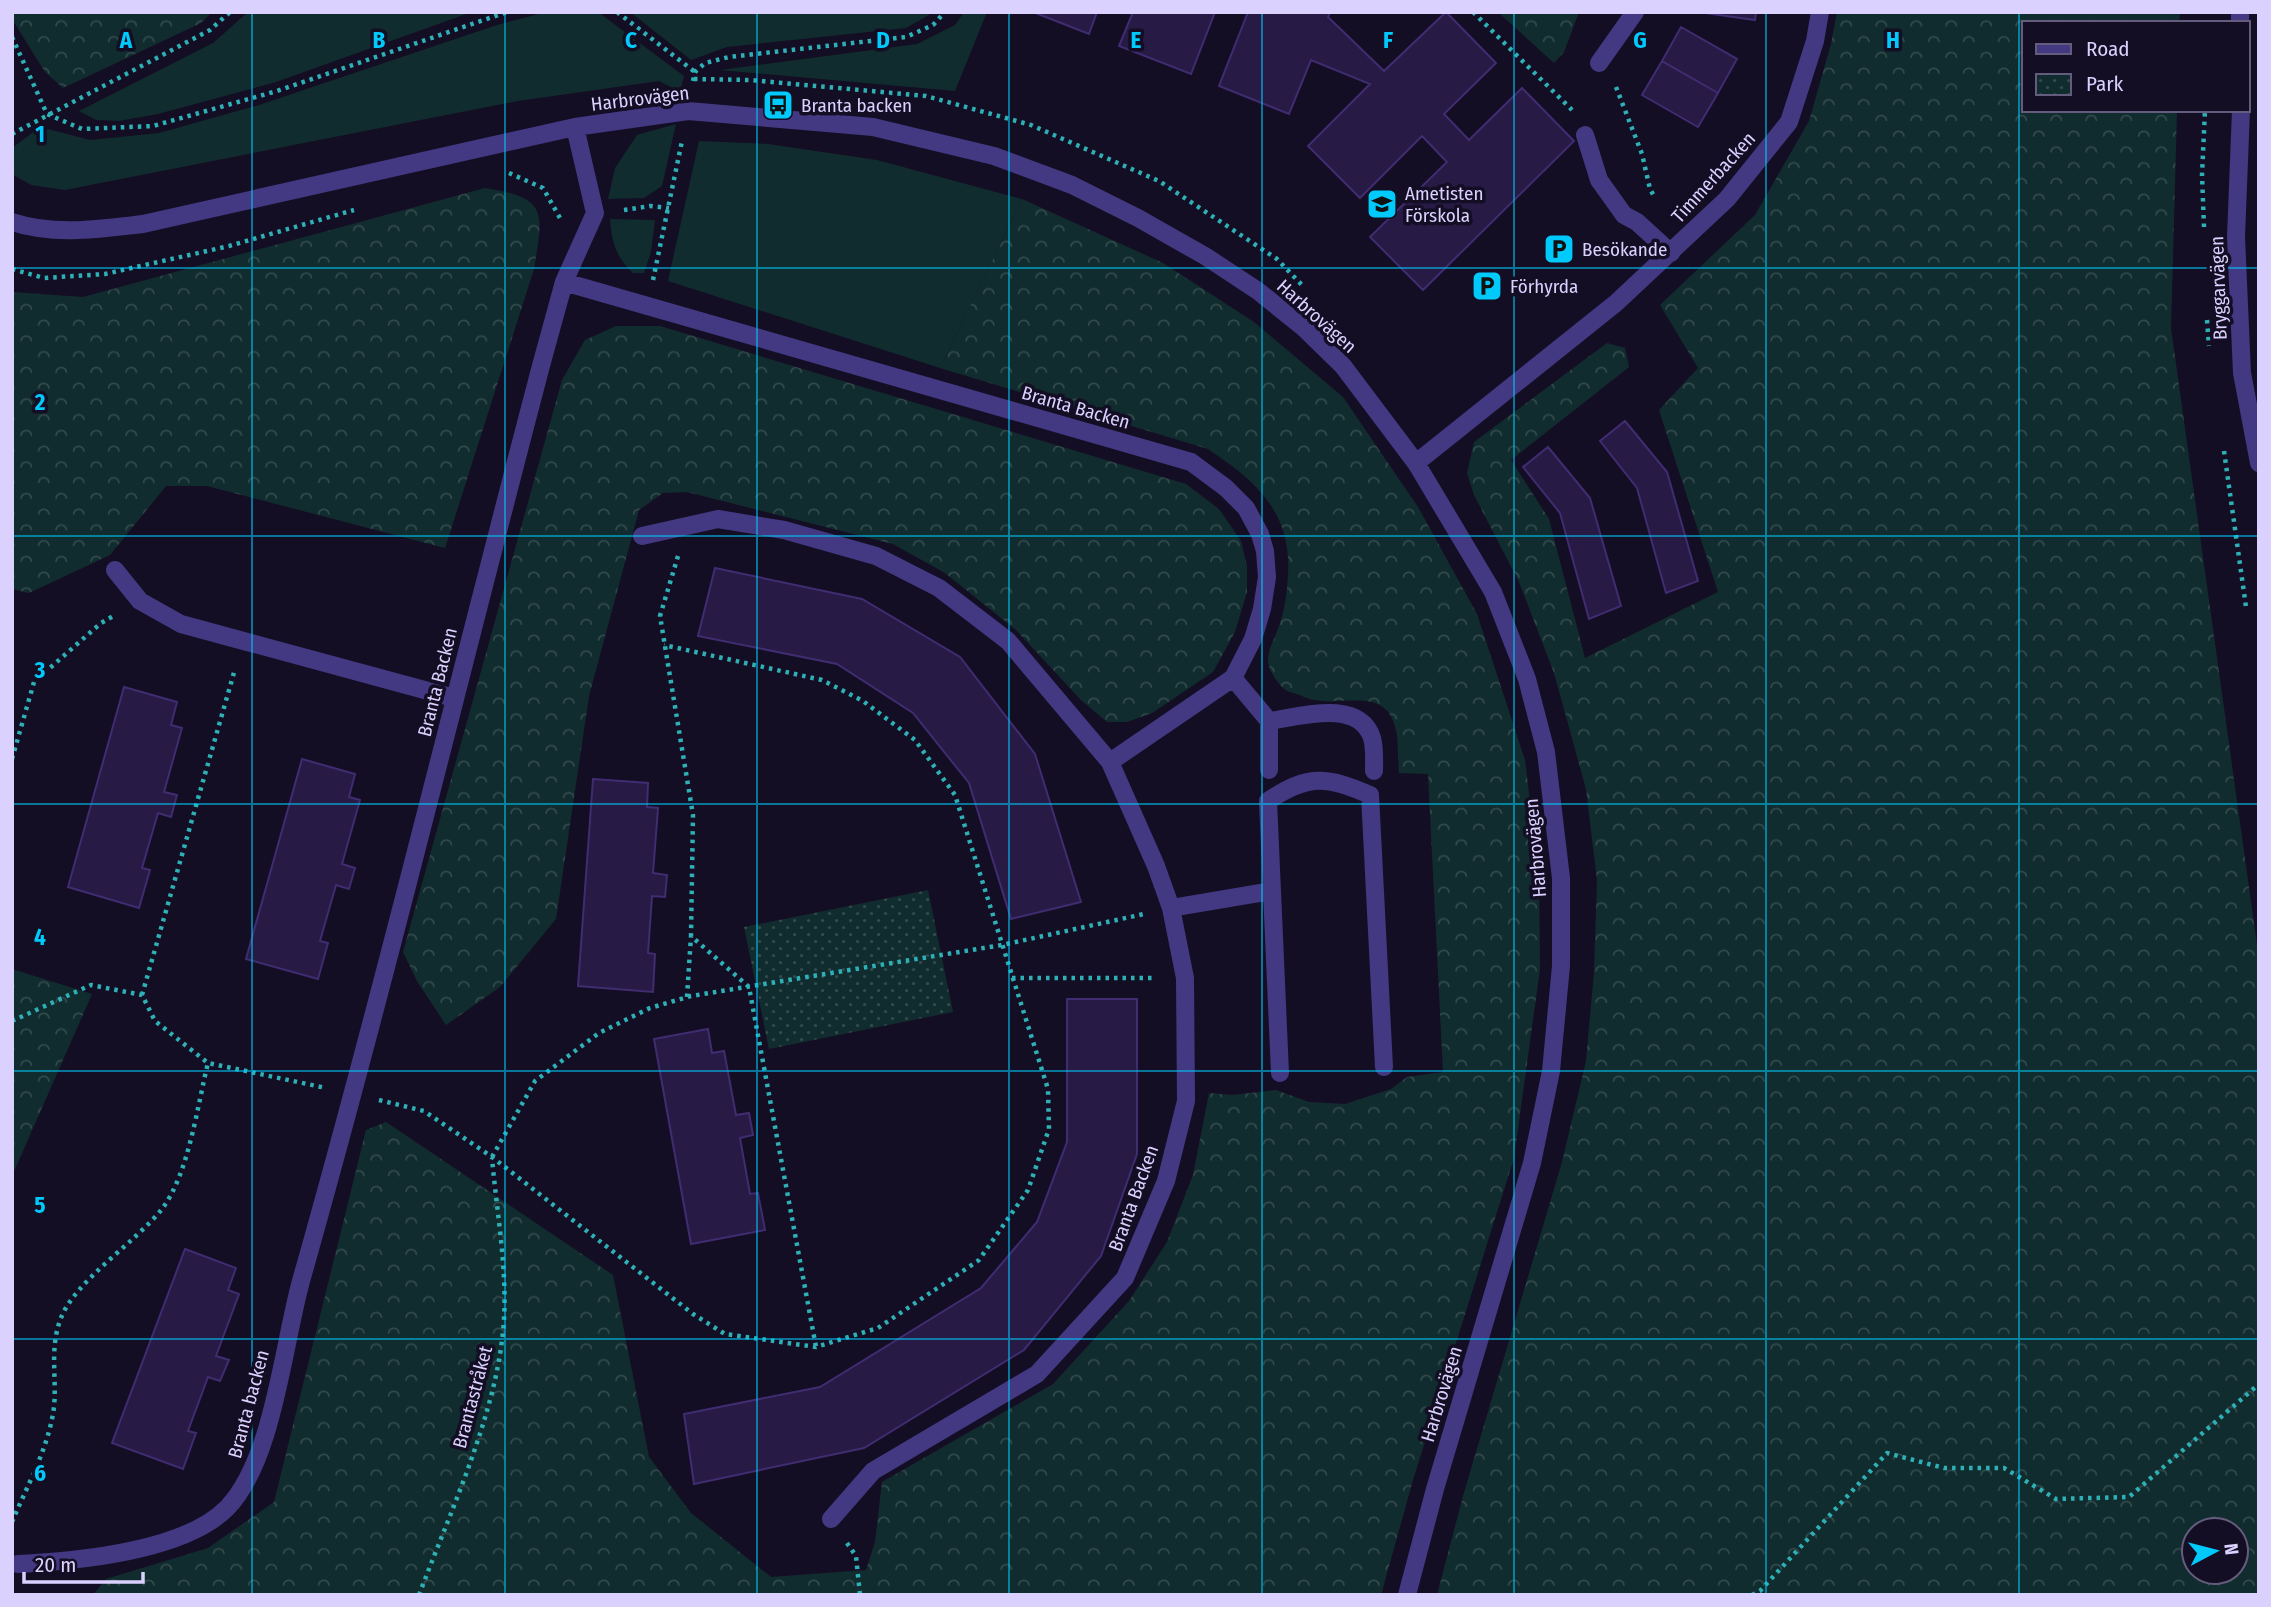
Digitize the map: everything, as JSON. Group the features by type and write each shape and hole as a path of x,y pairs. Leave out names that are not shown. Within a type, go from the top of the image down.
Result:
{"street":[{"path":"1599,63 1635,12"},
{"name":"Timmerbacken","path":"1416,463 1616,303 1727,198 1789,122 1815,41 1820,12"},
{"name":"Harbrovägen","path":"12,222 30,228 85,231 143,224 575,127 688,111 873,127 994,156 1072,185 1138,218 1205,256 1277,306 1343,366 1416,463 1493,592 1527,679 1546,752 1561,878 1561,966 1551,1071 1532,1163 1406,1595"},
{"name":"Bryggarvägen","path":"2241,112 2236,237 2242,373 2259,463"},
{"path":"575,127 595,213"},
{"path":"1585,135 1599,180 1624,215 1637,222 1671,253"},
{"name":"Branta Backen","path":"353,1093 564,282 595,213"},
{"name":"Branta Backen","path":"564,282 1191,462 1226,488 1247,508 1265,551 1267,577 1262,609 1253,639 1233,678 1110,762"},
{"name":"Branta Backen","path":"642,536 718,519 784,530 876,556 939,588 1008,641 1110,762 1156,866 1171,908 1185,978 1185,1101 1166,1181 1125,1278 1037,1374 873,1471 831,1519"},
{"path":"115,570 140,601 181,624 454,698"},
{"path":"1233,678 1269,721 1269,770"},
{"path":"1269,721 1331,713 1352,716 1364,725 1372,739 1374,771"},
{"path":"1280,1073 1268,801 1289,786 1314,780 1339,782 1370,795 1384,1067"},
{"path":"1171,908 1271,891"},
{"name":"Branta backen","path":"18,1564 79,1561 143,1548 192,1531 226,1509 237,1496 253,1470 267,1430 295,1302 353,1093"}],"path":[{"path":"12,134 211,30 230,12"},
{"path":"487,12 493,16"},
{"path":"12,37 47,114 82,129 153,126 277,91 506,12"},
{"path":"617,12 695,72"},
{"path":"1472,12 1577,115 1585,135"},
{"path":"1599,63 1618,89 1642,154 1650,189 1656,200"},
{"path":"694,79 750,80 926,96 1031,125 1159,181 1277,259 1304,288"},
{"path":"497,175 509,173 543,188 560,218 650,206 668,208"},
{"path":"12,269 44,278 105,274 229,246 358,209"},
{"path":"676,528 679,558 660,616 693,815 687,997"},
{"path":"12,759 34,682 101,623 140,601"},
{"path":"243,641 142,995 155,1021 208,1063 353,1093 424,1111 492,1157 693,1314 725,1334 816,1347 878,1328 979,1260 1028,1190 1048,1129 1048,1090 955,795 915,740 863,701 822,680 664,645"},
{"path":"492,1157 535,1081 599,1033 650,1008 687,997 1002,945 1171,908"},
{"path":"691,936 749,987 816,1347"},
{"path":"1012,978 1185,978"},
{"path":"12,1021 91,985 142,995"},
{"path":"12,1522 49,1428 54,1407 52,1361 61,1317 78,1292 163,1208 180,1177 208,1063"},
{"name":"Brantastråket","path":"419,1595 480,1433 496,1379 501,1348 503,1279 492,1157"},
{"path":"1752,1595 1760,1591 1887,1453 1944,1468 2004,1468 2056,1499 2129,1497 2259,1384"},
{"path":"831,1519 856,1556 860,1595"}],"green space":[{"path":"12,12 212,12 201,23 63,88 45,72 12,19"},
{"path":"248,12 469,13 276,82 158,114 119,121 96,120 79,111 213,43"},
{"path":"546,12 598,12 684,76 680,92 659,81 518,101 65,190 31,185 12,174 12,148 40,127 90,140 159,133 259,105 497,25"},
{"path":"630,12 929,12 929,15 906,28 727,47 691,60"},
{"path":"964,12 987,12 955,91 720,70 917,44 955,25"},
{"path":"1498,12 1579,12 1564,52 1554,63"},
{"path":"1837,12 2180,12 2179,21 2022,21 2022,112 2177,112 2171,328 2259,959 2259,1595 1437,1595 1463,1496 1562,1162 1586,1061 1594,972 1597,880 1586,789 1554,673 1519,582 1474,495 1467,473 1474,442 1607,343 1625,348 1629,367 1511,460 1549,519 1585,658 1718,592 1659,410 1698,368 1660,305 1755,215 1809,121 1831,44"},
{"path":"676,124 662,186 644,198 608,199 615,168 637,135"},
{"path":"699,141 768,144 877,160 1022,199 940,368 668,281"},
{"path":"485,188 506,192 531,203 537,211 539,234 534,269 445,548 207,486 166,486 110,555 29,593 12,589 12,292 83,297"},
{"path":"1022,199 1163,263 1254,322 1343,397 1418,507 1477,614 1525,760 1539,876 1540,969 1514,1158 1413,1480 1381,1595 93,1595 106,1579 208,1548 274,1502 366,1130 386,1122 613,1275 649,1457 691,1513 771,1577 866,1570 875,1542 882,1482 1053,1384 1129,1301 1167,1242 1193,1175 1209,1093 1232,1095 1276,1090 1309,1102 1345,1104 1391,1089 1407,1077 1443,1072 1428,774 1399,773 1397,735 1393,719 1386,709 1366,701 1311,700 1285,690 1274,677 1268,655 1284,606 1288,554 1284,534 1268,501 1242,474 1208,449 940,368"},
{"path":"610,219 655,220 651,252 644,273 633,273 618,255"},
{"path":"616,326 660,326 1186,484 1219,509 1241,541 1247,566 1247,592 1235,632 1213,672 1152,713 1127,722 1107,722 1081,700 1016,630 945,573 893,544 687,492 663,493 639,510 589,696 556,919 500,987 446,1025 417,981 403,952 562,380 585,340"},
{"path":"928,890 953,1012 769,1049 744,927"},
{"path":"12,969 92,994 12,1176"}],"building":[{"path":"1033,12 1097,12 1089,34"},
{"path":"1133,12 1215,12 1191,74 1119,46"},
{"path":"1248,12 1330,12 1328,17 1384,71 1446,12 1496,63 1444,114 1469,140 1522,88 1574,141 1423,290 1370,237 1447,162 1422,136 1360,198 1308,146 1370,84 1311,60 1289,114 1219,86"},
{"path":"1698,12 1756,12 1755,20"},
{"path":"1681,27 1737,59 1718,93 1662,61"},
{"path":"1662,61 1718,93 1698,127 1642,95"},
{"path":"1625,421 1667,472 1698,581 1666,593 1637,488 1600,441"},
{"path":"1548,447 1590,498 1621,606 1589,619 1560,513 1523,467"},
{"path":"715,568 862,599 960,657 1035,754 1081,902 1011,919 969,783 913,713 837,664 698,636"},
{"path":"124,687 177,702 171,725 182,728 164,792 177,795 171,817 158,813 142,868 150,870 139,908 68,887"},
{"path":"302,759 355,774 349,797 360,800 342,864 355,868 349,889 336,885 320,941 328,943 318,979 246,959"},
{"path":"593,779 648,783 647,807 658,808 653,873 667,875 665,897 652,896 648,953 655,954 653,992 578,986"},
{"path":"1067,999 1137,999 1137,1154 1101,1256 1024,1350 864,1448 694,1484 684,1414 820,1387 981,1288 1037,1222 1067,1142"},
{"path":"708,1029 712,1053 724,1051 736,1115 749,1113 753,1135 740,1138 750,1194 758,1193 765,1230 691,1244 654,1039"},
{"path":"185,1249 236,1268 228,1290 239,1294 216,1356 229,1360 220,1381 208,1377 188,1431 196,1433 183,1469 112,1443"}],"place":[{"name":"Branta backen","path":"778,105"},
{"name":"Ametisten Förskola","path":"1382,204"},
{"name":"Besökande","path":"1559,249"},
{"name":"Förhyrda","path":"1487,286"}]}
